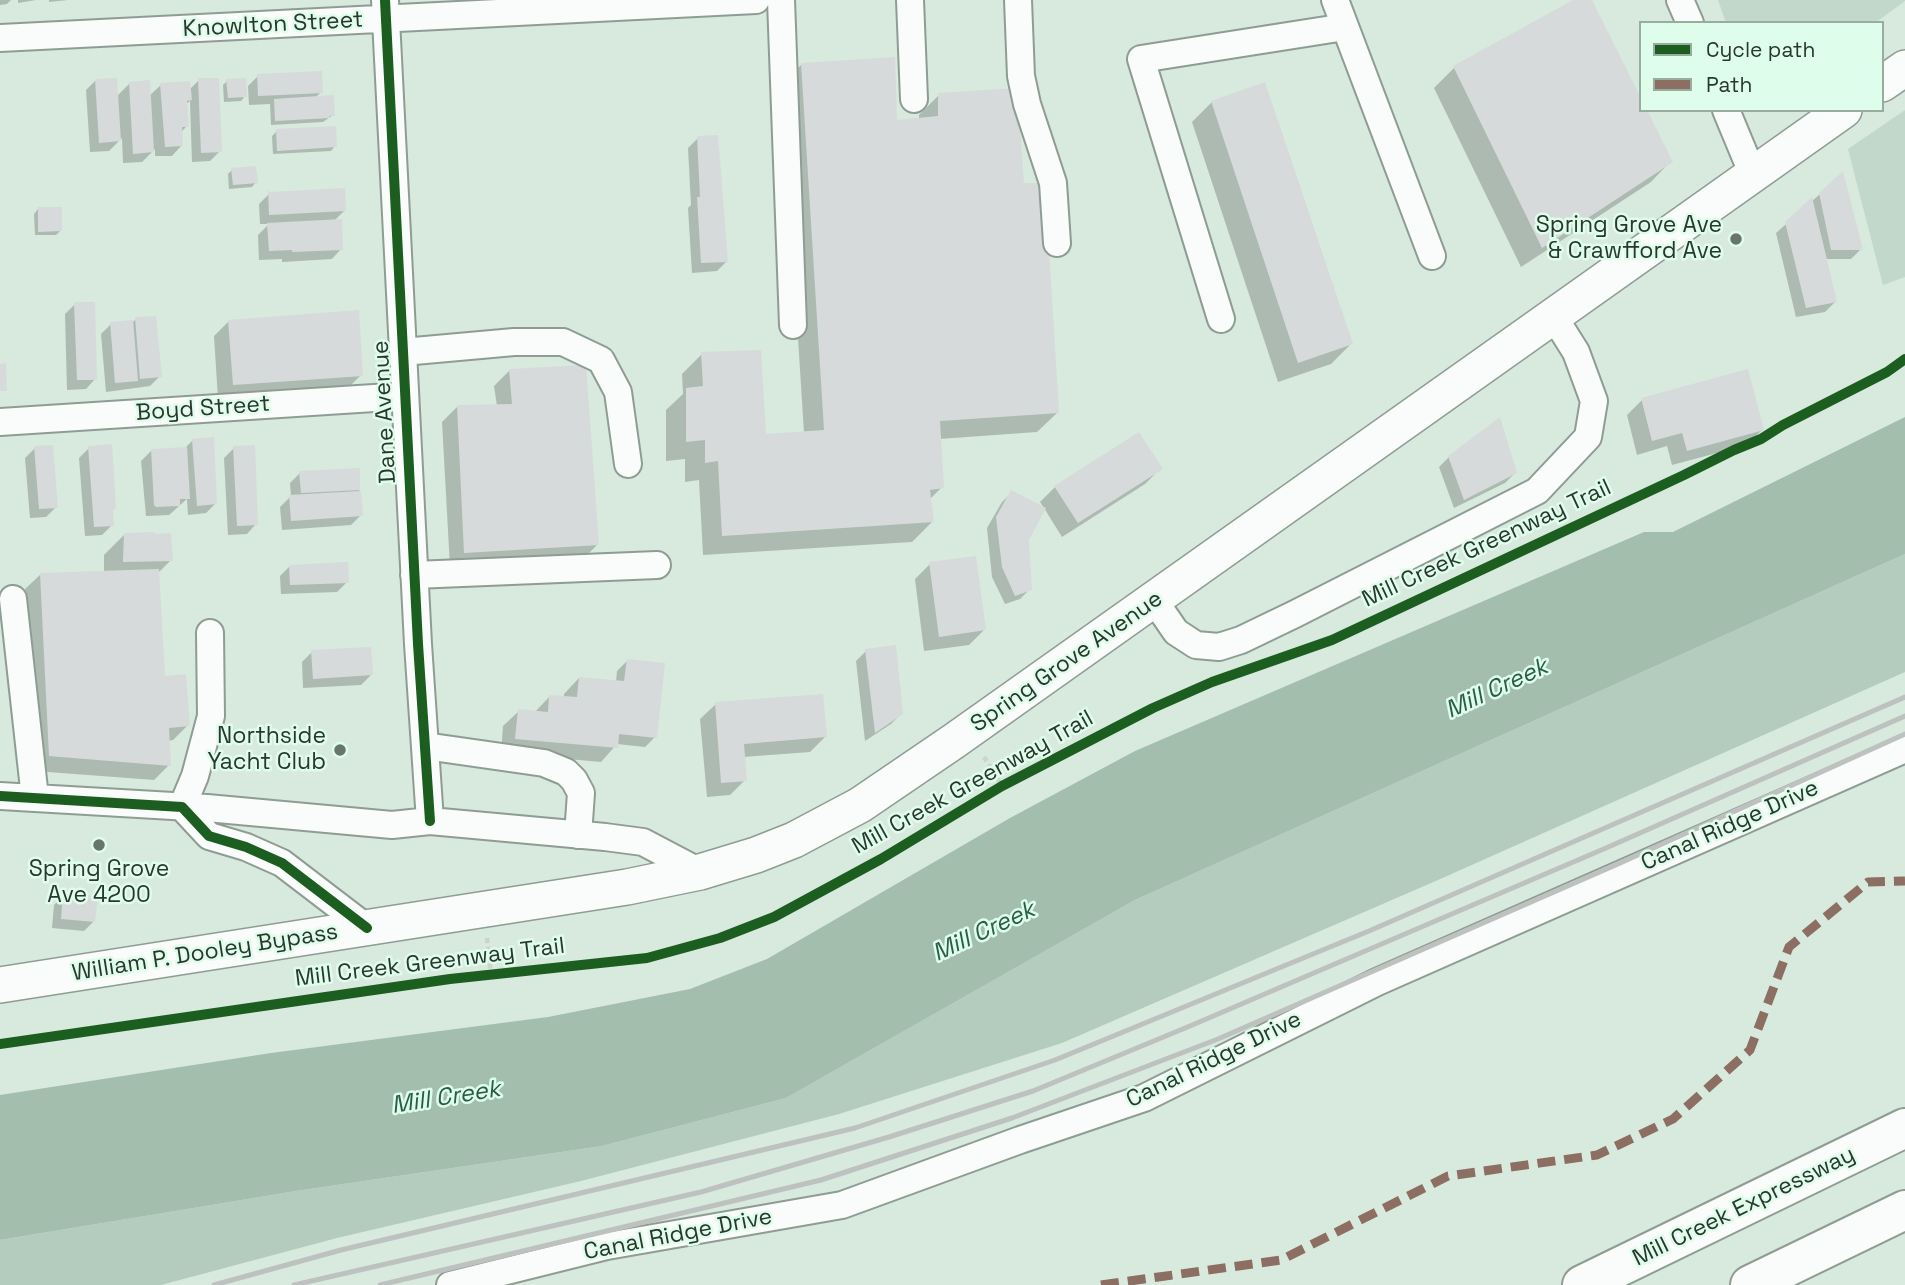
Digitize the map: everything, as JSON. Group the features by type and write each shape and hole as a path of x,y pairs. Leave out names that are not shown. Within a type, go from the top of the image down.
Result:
{"highway":[{"name":"Mill Creek Expressway","path":"1583,1285 1905,1128"},
{"path":"1749,1285 1905,1210"}],"main road":[{"path":"1884,83 1905,68"},
{"name":"Spring Grove Avenue","path":"700,872 794,840 860,805 1154,600 1841,112"},
{"name":"William P. Dooley Bypass","path":"0,985 626,887 700,872"}],"street":[{"name":"Knowlton Street","path":"0,38 386,10 756,0"},
{"path":"781,0 793,325"},
{"path":"910,0 914,99"},
{"path":"1018,0 1021,76 1027,104 1053,183 1057,243"},
{"path":"1335,0 1432,256"},
{"path":"1680,0 1689,21"},
{"name":"Dane Avenue","path":"386,10 414,575 430,821"},
{"path":"1221,319 1141,59 1345,27"},
{"path":"1727,112 1753,175"},
{"path":"1154,600 1176,632 1196,645 1219,647 1241,640 1295,614 1537,491 1588,437 1594,401 1576,352 1554,317"},
{"path":"403,352 514,342 563,342 601,360 618,392 628,464"},
{"name":"Boyd Street","path":"0,422 405,396"},
{"path":"414,575 657,565"},
{"path":"13,599 35,798"},
{"path":"182,807 195,776 211,716 210,633"},
{"path":"425,746 544,763 566,772 581,793 578,835"},
{"name":"Canal Ridge Drive","path":"450,1285 607,1246 842,1205 1144,1098 1377,982 1905,749"},
{"path":"0,796 182,807 392,825 430,821 643,842 700,872"},
{"path":"182,807 209,836 246,847 282,863 367,928"}],"shaded area":[{"path":"1718,0 1905,0 1878,21 1725,21"},
{"path":"1905,110 1905,277 1883,285 1848,149"},
{"path":"1905,554 1905,672 1438,880 1062,1043 839,1114 581,1181 337,1238 161,1285 0,1285 0,1240 296,1191 602,1146 786,1098 1135,900"}],"water":[{"name":"Mill Creek","path":"1905,417 1905,554 1135,900 786,1098 602,1146 296,1191 0,1240 0,1095 271,1053 548,1017 690,989 767,959 1010,818 1135,751 1644,532 1673,532"}],"building":[{"path":"1573,0 1592,0 1639,94 1639,112 1648,112 1673,162 1542,248 1453,66"},
{"path":"895,57 897,120 938,116 938,93 1017,88 1024,183 1045,183 1059,413 940,421 944,488 930,490 934,522 722,536 718,461 705,463 705,440 686,442 686,388 703,386 701,352 761,350 766,434 824,430 801,63"},
{"path":"322,71 323,93 258,96 257,74"},
{"path":"117,78 121,141 99,143 95,79"},
{"path":"198,78 219,78 222,152 201,153"},
{"path":"246,78 247,97 228,98 226,79"},
{"path":"150,80 154,152 133,154 129,82"},
{"path":"190,81 192,100 187,101 189,127 182,127 183,146 165,147 160,83"},
{"path":"1265,82 1353,344 1298,363 1211,101"},
{"path":"334,95 335,116 275,121 274,99"},
{"path":"336,126 337,147 277,151 276,129"},
{"path":"718,135 728,262 701,263 697,136"},
{"path":"256,166 258,183 233,185 231,168"},
{"path":"1843,171 1863,250 1831,250 1819,193"},
{"path":"345,188 346,211 269,215 268,190"},
{"path":"1812,197 1837,302 1806,308 1785,222"},
{"path":"38,207 62,207 62,231 38,232"},
{"path":"342,219 343,250 269,251 267,223"},
{"path":"74,302 95,302 97,380 77,380"},
{"path":"359,310 363,376 233,385 228,320"},
{"path":"156,316 162,377 140,379 135,317"},
{"path":"133,320 138,381 115,383 110,322"},
{"path":"6,363 7,391 0,391 0,364"},
{"path":"586,365 599,545 464,553 457,405 512,404 509,369"},
{"path":"1748,369 1764,430 1687,451 1682,433 1652,441 1641,398"},
{"path":"1500,417 1517,473 1464,500 1448,456"},
{"path":"1139,432 1163,469 1078,523 1054,486"},
{"path":"214,437 217,504 197,506 192,439"},
{"path":"112,444 116,509 113,509 114,526 94,527 88,446"},
{"path":"53,445 58,508 39,509 34,446"},
{"path":"255,445 258,525 237,526 233,446"},
{"path":"187,447 190,499 180,499 180,506 156,507 151,449"},
{"path":"360,468 360,490 301,493 299,471"},
{"path":"1011,490 1046,508 1029,540 1032,590 1015,596 1002,567 996,517"},
{"path":"361,491 363,516 291,521 289,495"},
{"path":"124,533 171,533 173,561 123,562"},
{"path":"976,556 986,630 939,637 929,562"},
{"path":"348,562 349,583 290,585 289,565"},
{"path":"159,569 165,676 186,674 190,726 169,728 171,766 49,756 40,573"},
{"path":"896,645 903,714 875,733 865,649"},
{"path":"371,647 373,675 313,679 311,650"},
{"path":"627,659 665,663 657,738 619,734 618,748 515,739 518,709 548,712 549,695 577,697 579,677 624,681"},
{"path":"823,694 827,737 744,744 747,781 721,783 715,702"},
{"path":"63,893 98,896 95,922 61,919"}],"railway":[{"path":"214,1285 341,1250 855,1128 1055,1060 1369,931 1905,697"},
{"path":"294,1285 701,1192 1033,1091 1606,848 1905,716"},
{"path":"380,1285 821,1180 1012,1118 1218,1039 1618,864 1905,734"}],"marked path":[{"path":"1101,1285 1281,1260 1448,1176 1597,1155 1673,1119 1750,1050 1789,947 1868,882 1905,881"}],"cycle path":[{"path":"385,0 418,644 430,821"},
{"name":"Mill Creek Greenway Trail","path":"0,1044 450,979 647,958 720,938 774,917 881,859 1002,786 1153,708 1212,682 1332,640 1761,439 1887,372 1905,359"},
{"path":"0,796 182,807 209,836 246,847 282,863 367,928"}],"place":[{"name":"Spring Grove Ave & Crawfford Ave","path":"1736,239"},
{"name":"Northside Yacht Club","path":"340,750"},
{"name":"Spring Grove Ave 4200","path":"99,845"}]}
